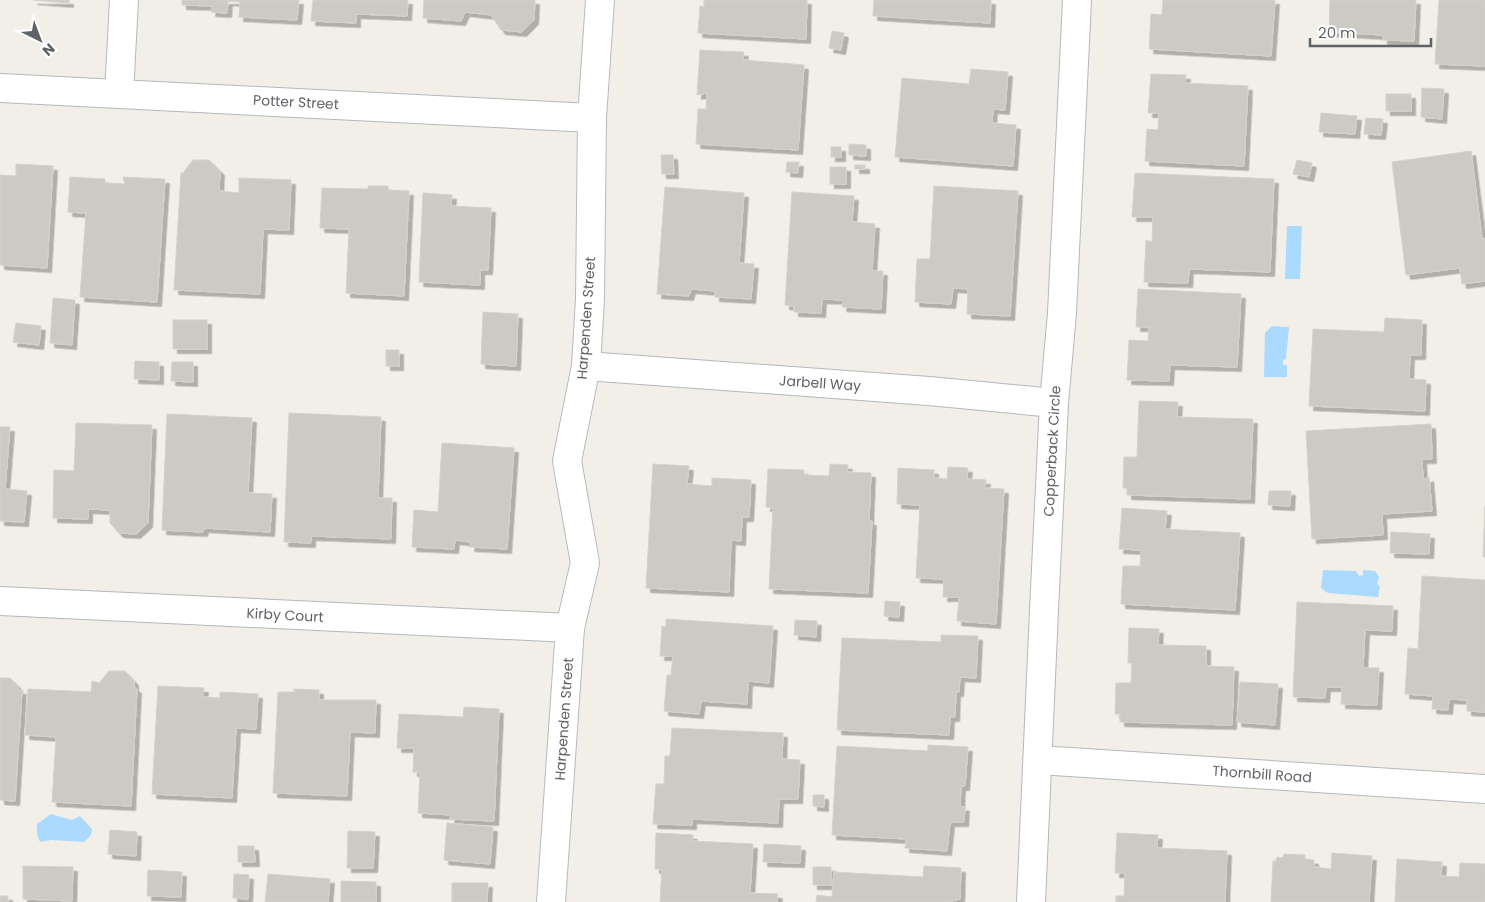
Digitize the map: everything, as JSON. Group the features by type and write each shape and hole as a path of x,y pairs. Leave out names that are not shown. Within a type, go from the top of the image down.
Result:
{"street":[{"path":"119,94 124,0"},
{"name":"Harpenden Street","path":"551,902 570,628 585,563 567,461 586,366 590,298 592,118 600,0"},
{"name":"Copperback Circle","path":"1031,902 1054,403 1062,312 1077,0"},
{"name":"Potter Street","path":"0,88 592,118"},
{"name":"Jarbell Way","path":"586,366 928,390 1054,403"},
{"name":"Kirby Court","path":"0,601 570,628"},
{"name":"Thornbill Road","path":"1038,760 1485,789"}],"water":[{"path":"1287,226 1302,226 1300,279 1285,279"},
{"path":"1272,326 1289,327 1286,359 1283,360 1283,365 1287,365 1287,377 1264,377 1265,333"},
{"path":"1323,570 1356,571 1359,576 1363,575 1363,570 1375,571 1379,577 1377,584 1380,586 1378,597 1328,593 1321,588"},
{"path":"51,814 72,820 80,816 92,829 91,835 84,842 51,840 40,842 37,834 37,824"}],"building":[{"path":"33,0 69,0 69,3"},
{"path":"182,0 299,0 297,20 239,17 240,2 228,1 227,13 211,12 212,6 182,5"},
{"path":"313,0 408,0 407,16 356,14 356,23 311,21"},
{"path":"424,0 535,0 534,20 522,32 501,30 491,15 465,12 461,21 423,18"},
{"path":"704,0 807,0 806,39 698,33 700,6 704,7"},
{"path":"874,0 991,0 990,23 873,16"},
{"path":"1163,0 1275,0 1271,56 1149,49 1151,14 1162,15"},
{"path":"1330,0 1416,0 1414,41 1383,40 1383,35 1329,32"},
{"path":"1439,0 1485,0 1485,66 1435,64"},
{"path":"832,31 844,33 841,50 829,48"},
{"path":"700,50 744,52 743,60 804,65 798,150 696,144 698,109 706,109 707,93 697,95"},
{"path":"971,69 1008,72 1005,110 993,109 992,123 1016,125 1013,166 895,157 902,78 969,84"},
{"path":"1151,74 1186,75 1185,83 1248,86 1244,166 1145,161 1147,129 1158,130 1159,113 1148,113"},
{"path":"1422,88 1444,89 1442,119 1421,117"},
{"path":"1386,94 1411,94 1411,111 1386,111"},
{"path":"1321,113 1357,116 1355,134 1319,132"},
{"path":"1366,118 1383,119 1381,135 1364,134"},
{"path":"849,144 866,145 866,156 849,155"},
{"path":"831,147 841,147 841,157 831,157"},
{"path":"1471,151 1482,239 1485,239 1485,281 1462,284 1460,268 1406,275 1392,162"},
{"path":"661,155 673,155 674,174 662,174"},
{"path":"193,160 209,160 220,171 219,191 239,193 239,178 291,180 289,230 263,229 260,294 174,290 181,173"},
{"path":"1297,160 1312,163 1309,177 1293,174"},
{"path":"787,162 799,162 798,173 786,172"},
{"path":"16,164 53,166 47,268 0,265 0,175 16,176"},
{"path":"855,165 865,165 865,169 855,169"},
{"path":"830,167 846,167 846,184 830,184"},
{"path":"1135,173 1274,179 1270,272 1189,269 1188,283 1144,282 1146,240 1152,242 1153,217 1132,217"},
{"path":"70,177 105,179 105,183 125,184 123,177 165,179 157,302 80,297 86,213 68,212"},
{"path":"368,186 388,186 388,190 409,191 404,296 346,293 349,229 320,228 322,188 368,189"},
{"path":"934,186 1018,191 1010,316 967,314 968,289 953,288 951,304 915,302 917,259 930,259"},
{"path":"665,187 744,193 739,263 754,264 751,299 715,297 715,291 691,289 689,296 657,294"},
{"path":"792,192 854,196 852,222 875,224 872,271 883,271 881,309 842,307 843,300 822,299 821,313 794,312 794,306 785,305"},
{"path":"423,193 452,195 451,206 491,208 488,270 480,270 480,285 419,282"},
{"path":"1138,289 1241,294 1237,367 1170,365 1169,381 1127,380 1129,340 1148,341 1149,327 1136,327"},
{"path":"53,298 75,300 72,345 50,343"},
{"path":"483,312 518,314 516,366 481,364"},
{"path":"1385,318 1422,320 1421,355 1410,355 1409,379 1426,380 1425,411 1309,406 1313,329 1384,332"},
{"path":"173,320 207,320 207,349 173,349"},
{"path":"16,323 41,326 39,345 13,342"},
{"path":"386,350 399,350 399,366 386,366"},
{"path":"135,361 159,362 159,380 134,379"},
{"path":"172,362 193,362 193,382 171,381"},
{"path":"1139,401 1178,402 1177,417 1253,419 1250,499 1127,495 1127,488 1123,488 1124,457 1137,457"},
{"path":"289,413 381,417 378,498 392,498 391,539 311,536 311,543 284,542"},
{"path":"167,414 252,418 248,493 272,494 270,532 204,528 203,532 162,530"},
{"path":"76,423 152,425 148,523 136,534 119,533 110,523 110,510 88,509 88,519 53,518 54,470 74,471"},
{"path":"1431,424 1432,459 1422,459 1423,480 1429,477 1432,511 1382,514 1383,535 1312,539 1306,431"},
{"path":"0,427 10,427 5,489 27,491 24,522 0,521"},
{"path":"442,443 514,448 507,549 470,547 471,542 455,540 454,549 412,547 414,510 438,512"},
{"path":"653,464 689,466 687,484 712,486 712,478 751,480 749,517 742,517 741,541 731,540 729,592 646,588"},
{"path":"830,464 848,465 847,472 871,473 869,521 872,521 868,593 769,589 773,508 766,507 768,469 804,470 804,475 829,476"},
{"path":"948,467 968,468 967,479 986,480 985,488 1004,489 996,624 957,621 959,597 943,597 944,579 916,578 920,505 897,504 898,468 934,470 934,478 947,479"},
{"path":"1269,491 1291,491 1290,506 1268,505"},
{"path":"1485,506 1485,557 1483,557"},
{"path":"1122,508 1167,511 1165,529 1240,533 1235,610 1121,604 1123,566 1140,566 1141,550 1119,549"},
{"path":"1391,532 1430,534 1429,554 1390,553"},
{"path":"1422,576 1485,580 1485,712 1467,711 1467,700 1449,699 1448,710 1432,709 1433,696 1405,694 1408,648 1418,649"},
{"path":"885,601 900,602 899,617 884,616"},
{"path":"1297,602 1393,606 1392,631 1365,630 1363,668 1379,668 1377,705 1341,704 1342,687 1326,687 1325,698 1293,697"},
{"path":"666,619 773,626 769,683 748,681 747,704 701,701 699,714 664,711 667,675 671,675 673,656 660,656 662,626 666,627"},
{"path":"795,620 817,621 816,637 794,635"},
{"path":"1129,628 1159,629 1158,645 1206,646 1206,666 1234,667 1232,725 1120,722 1120,714 1115,714 1116,683 1131,683 1132,663 1128,663"},
{"path":"941,635 978,636 976,678 960,677 959,692 956,692 955,717 950,717 949,735 837,730 842,638 941,642"},
{"path":"109,671 125,671 134,681 134,687 137,689 131,806 52,802 56,737 25,735 28,689 91,692 92,681 99,683"},
{"path":"0,678 10,678 18,686 18,690 22,690 15,801 0,800"},
{"path":"1240,682 1278,684 1275,725 1237,722"},
{"path":"158,686 204,688 203,697 220,698 220,692 258,694 256,729 236,728 232,798 152,794"},
{"path":"293,689 319,690 319,700 376,700 375,733 350,732 347,796 273,793 278,692 295,692"},
{"path":"464,707 499,709 494,821 450,819 451,815 418,813 420,772 413,772 414,748 397,748 399,714 463,717"},
{"path":"672,728 783,733 782,759 800,760 798,799 779,799 778,823 692,819 692,825 653,824 656,784 664,784 665,756 670,756"},
{"path":"928,745 968,747 965,786 961,786 960,806 965,807 964,822 950,822 947,851 905,848 906,839 832,835 837,746 928,751"},
{"path":"813,795 824,795 824,807 813,806"},
{"path":"447,823 493,827 490,864 444,860"},
{"path":"110,830 137,832 136,856 108,854"},
{"path":"348,831 375,832 373,868 347,868"},
{"path":"656,833 693,835 692,841 753,844 750,893 778,894 777,902 660,902 662,869 655,869"},
{"path":"1117,833 1158,835 1157,848 1227,851 1225,902 1116,902 1116,896 1124,896 1125,873 1115,873"},
{"path":"764,844 801,846 800,863 763,862"},
{"path":"238,846 254,846 255,862 238,862"},
{"path":"1332,853 1372,856 1369,902 1271,902 1273,861 1276,861 1277,857 1283,858 1284,854 1305,855 1305,859 1314,860 1314,867 1331,869"},
{"path":"1397,859 1442,862 1441,876 1459,877 1460,863 1485,864 1485,902 1395,902"},
{"path":"23,866 73,867 72,901 23,899"},
{"path":"924,866 961,868 960,899 946,902 816,902 817,895 832,897 834,872 923,877"},
{"path":"813,867 831,867 831,885 813,885"},
{"path":"148,870 182,872 181,897 147,896"},
{"path":"234,874 249,875 248,899 233,898"},
{"path":"268,874 330,879 328,902 265,902"},
{"path":"341,881 376,882 376,902 341,902"},
{"path":"452,883 488,883 487,902 452,902"},
{"path":"0,896 8,896 8,902 0,902"}]}
